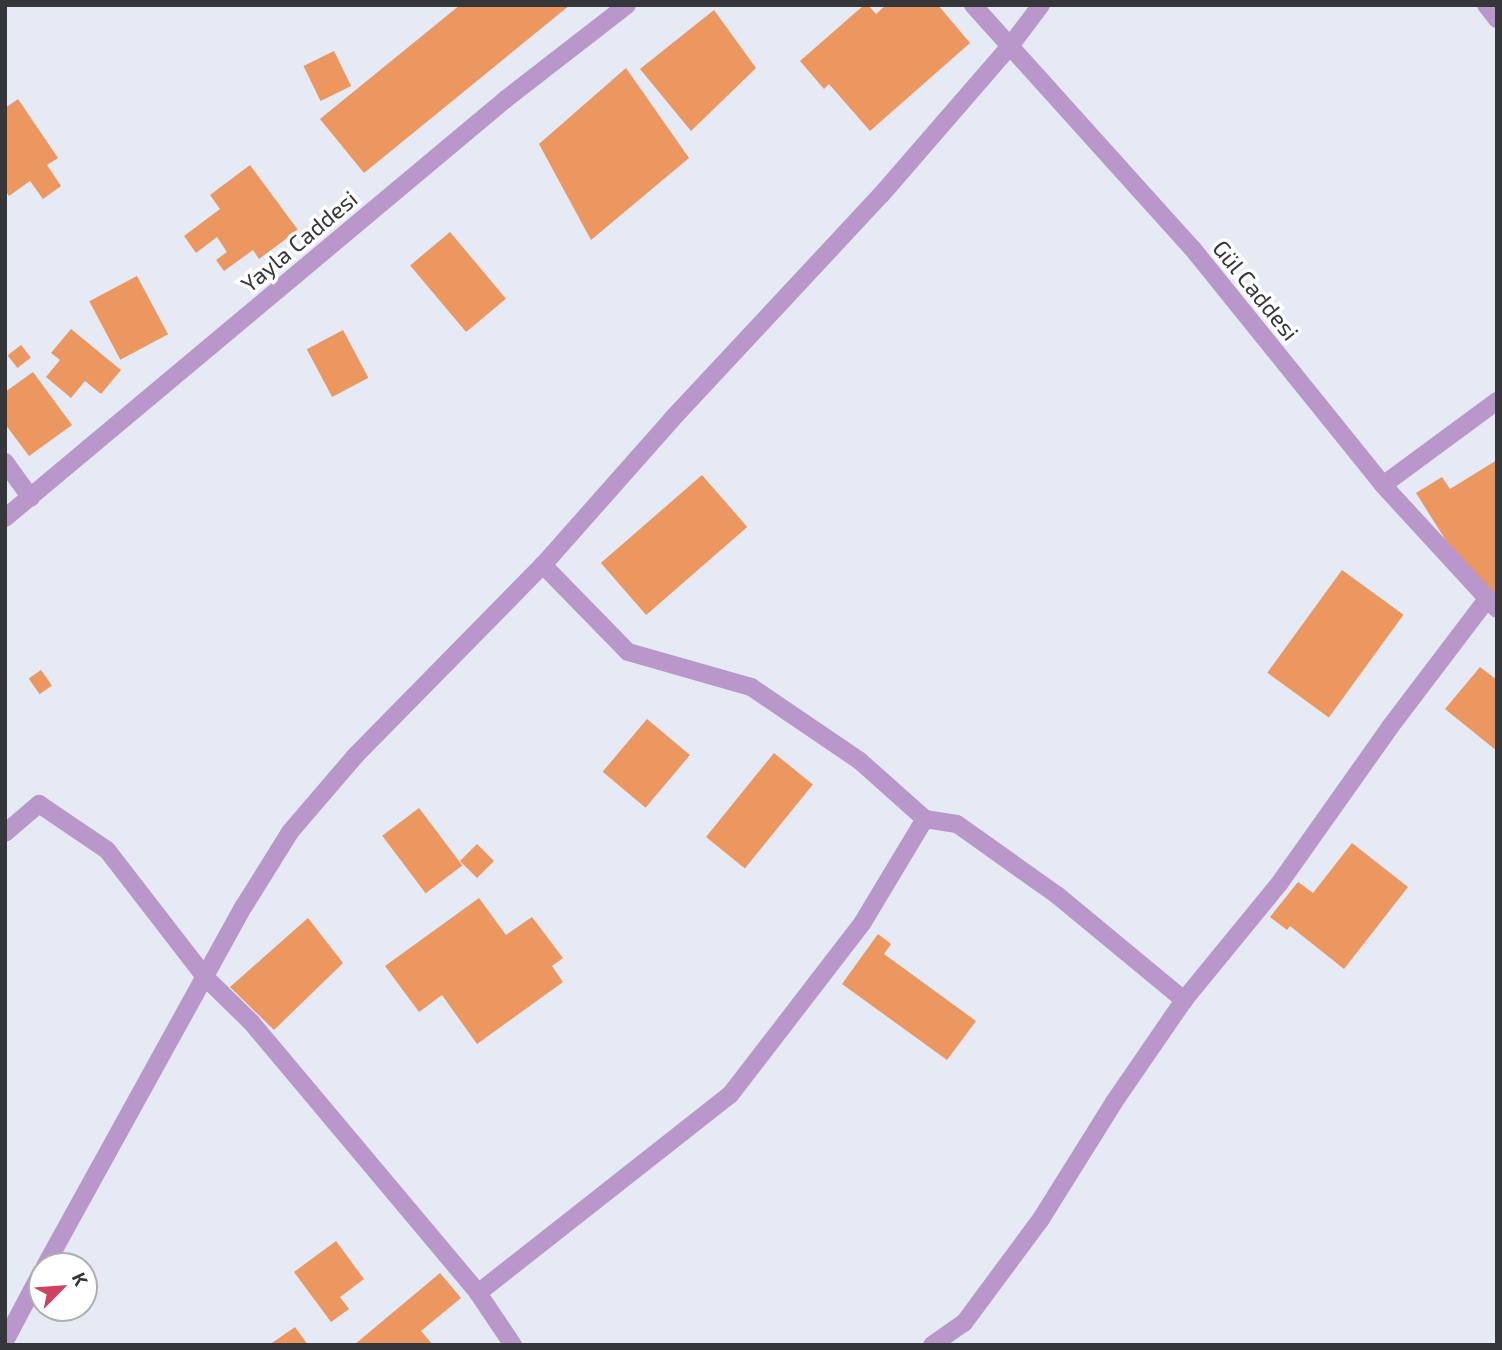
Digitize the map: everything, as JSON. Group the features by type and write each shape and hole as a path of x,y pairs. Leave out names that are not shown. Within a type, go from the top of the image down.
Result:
{"street":[{"name":"Yayla Caddesi","path":"5,518 506,99 627,5"},
{"name":"Gül Caddesi","path":"973,5 1192,248 1382,485 1492,604"},
{"path":"53,1252 244,906 290,832 356,755 543,565 672,419 881,195 1010,46 1041,5"},
{"path":"1382,485 1497,401"},
{"path":"5,463 31,498"},
{"path":"543,565 628,652 751,687 860,761 925,819 957,824 1057,894 1184,1000"},
{"path":"932,1345 964,1323 1041,1219 1114,1102 1184,1000 1279,884 1390,727 1492,604"},
{"path":"5,833 39,804 107,850 206,978 251,1022 478,1293 513,1345"},
{"path":"478,1293 730,1095 863,922 925,819"},
{"path":"5,1341 28,1297"}],"building":[{"path":"460,5 570,5 364,173 320,119"},
{"path":"864,5 868,5 876,14 886,5 938,5 970,43 870,131 829,84 824,89 800,61"},
{"path":"714,10 756,68 691,131 640,69"},
{"path":"334,51 351,86 321,101 303,66"},
{"path":"626,68 689,158 591,240 539,144"},
{"path":"18,99 58,158 47,165 61,186 43,199 30,181 9,196 5,190 5,108"},
{"path":"250,165 298,230 259,259 253,250 224,271 216,260 227,252 217,237 196,253 184,236 220,209 210,195"},
{"path":"450,232 506,299 466,332 410,265"},
{"path":"137,276 168,334 120,360 89,301"},
{"path":"71,329 121,370 101,394 85,381 71,398 46,377 60,360 51,353"},
{"path":"343,330 368,378 332,397 307,349"},
{"path":"21,345 31,358 17,368 8,355"},
{"path":"33,372 72,425 29,456 5,424 5,392"},
{"path":"1497,460 1497,593 1484,601 1416,493 1442,477 1450,489"},
{"path":"702,475 747,527 646,615 601,563"},
{"path":"1342,570 1403,615 1329,717 1267,673"},
{"path":"1480,667 1497,680 1497,751 1445,709"},
{"path":"41,670 52,686 40,694 29,679"},
{"path":"647,719 690,755 646,808 603,772"},
{"path":"774,753 813,784 745,868 706,837"},
{"path":"419,808 462,866 426,893 382,836"},
{"path":"1352,843 1408,887 1344,969 1290,926 1287,930 1270,917 1298,882 1313,893"},
{"path":"477,844 494,861 477,878 460,861"},
{"path":"479,898 506,935 532,917 563,958 552,966 563,982 477,1044 442,995 419,1012 385,966"},
{"path":"308,918 343,963 274,1030 230,987"},
{"path":"878,934 891,944 884,954 976,1021 947,1060 842,984"},
{"path":"336,1241 364,1279 340,1297 349,1309 331,1322 294,1272"},
{"path":"440,1273 461,1298 421,1331 433,1345 354,1345"},
{"path":"295,1327 308,1345 269,1345"}]}
